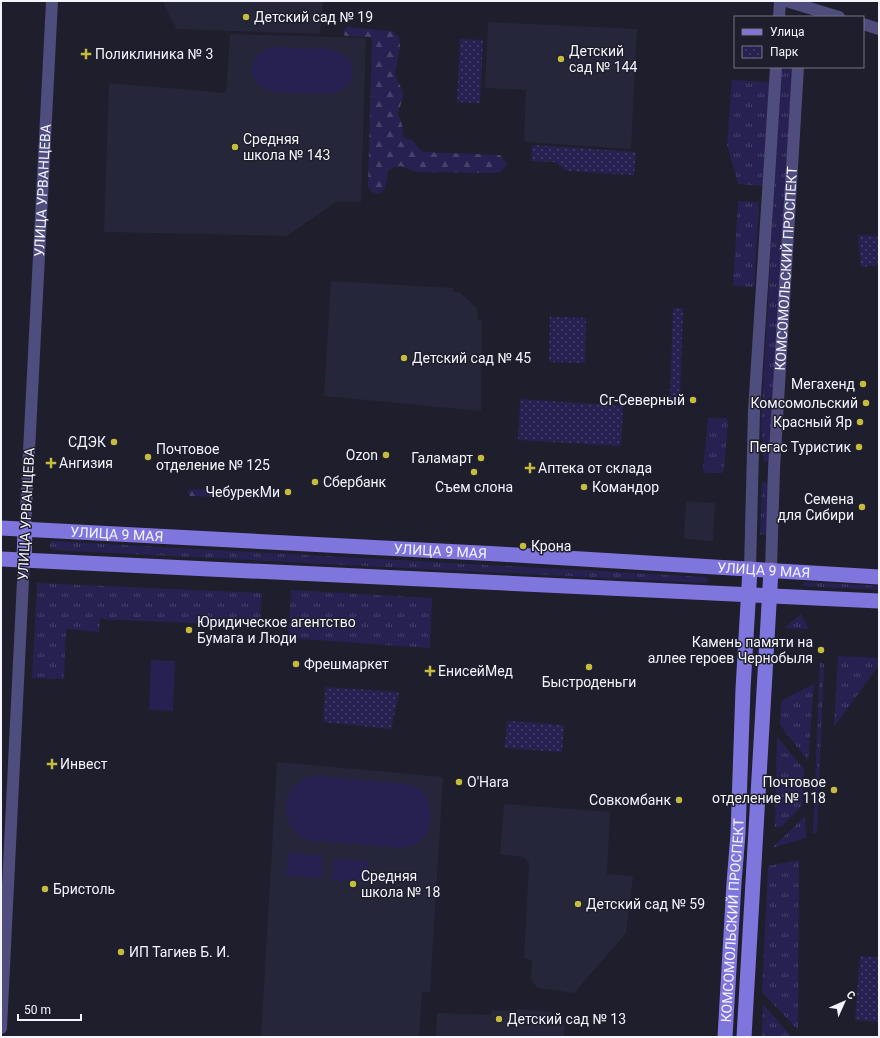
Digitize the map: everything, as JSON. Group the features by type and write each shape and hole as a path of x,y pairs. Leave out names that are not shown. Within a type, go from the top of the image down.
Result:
{"main road":[{"name":"УЛИЦА 9 МАЯ","path":"1,528 499,554 879,577"},
{"name":"УЛИЦА УРВАНЦЕВА","path":"24,560 25,530"},
{"name":"УЛИЦА 9 МАЯ","path":"1,559 879,601"},
{"name":"КОМСОМОЛЬСКИЙ ПРОСПЕКТ","path":"725,1034 738,834 744,689 750,596 750,569"},
{"name":"КОМСОМОЛЬСКИЙ ПРОСПЕКТ","path":"744,1034 771,570"},
{"path":"725,1034 744,1034"}],"street":[{"name":"УЛИЦА УРВАНЦЕВА","path":"25,530 52,1"},
{"path":"779,16 780,1"},
{"path":"786,1 804,12 833,16"},
{"path":"864,24 879,29"},
{"name":"КОМСОМОЛЬСКИЙ ПРОСПЕКТ","path":"750,569 750,534 754,468 754,411 776,68"},
{"name":"КОМСОМОЛЬСКИЙ ПРОСПЕКТ","path":"771,570 774,469 798,68"},
{"path":"754,468 774,469"},
{"name":"УЛИЦА УРВАНЦЕВА","path":"1,1028 24,560"}],"shaded area":[{"name":"Детский сад № 19","path":"164,1 323,1 320,34 177,29 164,5"},
{"name":"Детский сад № 144","path":"488,22 637,29 631,149 528,142 524,140 526,90 485,88"},
{"name":"Средняя школа № 143","path":"230,34 366,38 361,202 336,202 287,236 104,232 109,83 226,93"},
{"name":"Детский сад № 45","path":"331,281 453,288 453,292 459,292 477,308 478,320 482,320 481,411 324,396"},
{"path":"686,501 715,503 713,541 684,539"},
{"name":"Средняя школа № 18","path":"277,762 443,777 430,992 422,992 419,1037 261,1037"},
{"name":"Детский сад № 59","path":"504,804 610,812 607,874 633,876 626,933 574,993 537,988 531,979 532,960 524,959 529,863 524,857 500,854"},
{"name":"Детский сад № 13","path":"517,1009 552,1012 552,1015 558,1016 565,1023 564,1037 436,1037 437,1013 491,1015 492,1010 517,1011"}],"green space":[{"path":"348,27 392,31 399,37 400,46 395,75 403,92 398,113 402,125 403,137 413,141 422,152 500,155 506,162 503,169 496,173 416,172 401,166 395,167 388,171 386,185 383,191 377,194 372,192 368,186 372,39 371,37 344,35 343,31"},
{"path":"460,39 483,40 480,103 457,102"},
{"path":"274,47 330,49 340,52 347,58 351,65 351,79 347,86 340,91 330,94 274,92 264,89 257,83 253,76 253,62 257,55 264,50"},
{"path":"781,68 792,68 770,461 764,462 761,425"},
{"path":"732,80 769,82 763,186 738,184 727,144"},
{"path":"532,145 636,152 634,175 567,171 555,162 531,161"},
{"path":"738,201 759,202 754,287 733,286"},
{"path":"858,235 879,236 879,265 861,267"},
{"path":"673,308 683,308 680,399 670,399"},
{"path":"550,317 586,318 585,363 549,362"},
{"path":"520,399 623,406 621,446 518,440"},
{"path":"708,418 726,418 728,421 724,470 722,473 706,473 703,470"},
{"path":"762,482 769,483 766,535 760,534"},
{"path":"190,489 269,492 273,493 275,497 271,499 190,496 187,492"},
{"path":"52,541 706,577 708,578 708,581 705,583 53,550 50,548 50,543"},
{"path":"804,582 879,586 879,590 803,586"},
{"path":"37,583 262,593 260,626 100,619 99,632 66,629 64,679 32,678"},
{"path":"291,590 432,598 430,648 288,638"},
{"path":"801,614 809,629 784,628"},
{"path":"838,656 879,658 879,665 834,727"},
{"path":"151,660 175,661 173,711 149,710"},
{"path":"820,663 824,663 817,833 813,833"},
{"path":"814,684 808,761 780,725 781,701"},
{"path":"325,687 399,692 391,729 323,722"},
{"path":"507,721 564,725 562,752 505,748"},
{"path":"777,737 804,769 802,806 781,827 775,827"},
{"path":"314,776 412,784 424,794 428,801 430,824 426,834 414,845 402,848 305,840 296,833 290,824 286,804 294,787 303,780"},
{"path":"805,816 806,838 772,848"},
{"path":"288,853 323,855 322,878 286,876"},
{"path":"333,859 369,861 368,882 332,880"},
{"path":"799,860 798,1030 762,992 768,866"},
{"path":"860,956 879,957 879,1022 855,1020"},
{"path":"763,1004 792,1037 762,1037"}],"place":[{"name":"Детский сад № 19","path":"246,17"},
{"name":"Поликлиника № 3","path":"86,54"},
{"name":"Детский сад № 144","path":"561,59"},
{"name":"Средняя школа № 143","path":"235,147"},
{"name":"Детский сад № 45","path":"404,358"},
{"name":"Мегахенд","path":"863,384"},
{"name":"Сг-Северный","path":"693,400"},
{"name":"Комсомольский","path":"866,403"},
{"name":"Красный Яр","path":"860,422"},
{"name":"СДЭК","path":"114,442"},
{"name":"Пегас Туристик","path":"859,447"},
{"name":"Ozon","path":"386,455"},
{"name":"Почтовое отделение № 125","path":"148,457"},
{"name":"Галамарт","path":"481,458"},
{"name":"Ангизия","path":"51,463"},
{"name":"Аптека от склада","path":"530,468"},
{"name":"Съем слона","path":"474,472"},
{"name":"Сбербанк","path":"315,482"},
{"name":"Командор","path":"584,487"},
{"name":"ЧебурекМи","path":"288,492"},
{"name":"Семена для Сибири","path":"862,507"},
{"name":"Крона","path":"523,546"},
{"name":"Юридическое агентство Бумага и Люди","path":"189,630"},
{"name":"Камень памяти на аллее героев Чернобыля","path":"821,650"},
{"name":"Фрешмаркет","path":"296,664"},
{"name":"Быстроденьги","path":"589,667"},
{"name":"ЕнисейМед","path":"430,671"},
{"name":"Инвест","path":"52,764"},
{"name":"O'Hara","path":"459,782"},
{"name":"Почтовое отделение № 118","path":"834,790"},
{"name":"Совкомбанк","path":"679,800"},
{"name":"Средняя школа № 18","path":"353,884"},
{"name":"Бристоль","path":"45,889"},
{"name":"Детский сад № 59","path":"578,904"},
{"name":"ИП Тагиев Б. И.","path":"121,952"},
{"name":"Детский сад № 13","path":"499,1019"}]}
